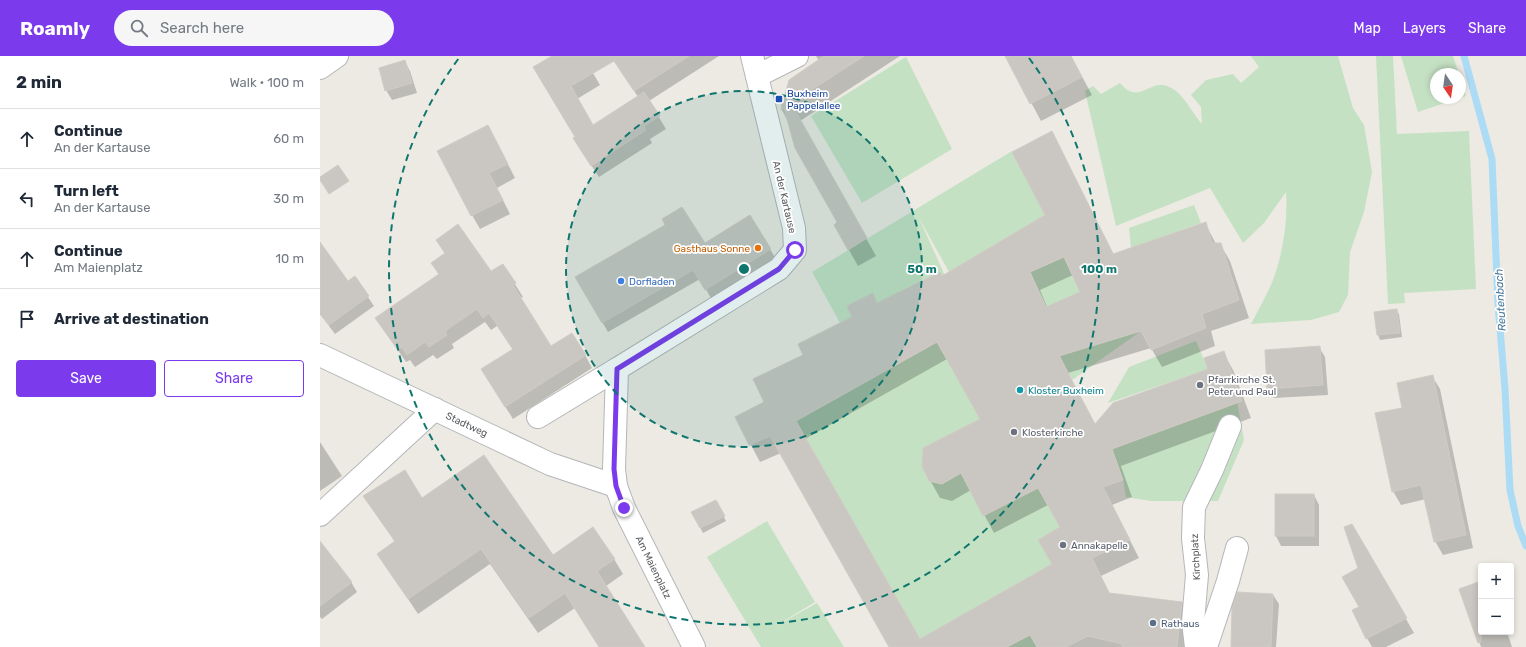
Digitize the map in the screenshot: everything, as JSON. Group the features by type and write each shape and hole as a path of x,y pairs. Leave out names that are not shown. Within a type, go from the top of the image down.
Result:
{"street":[{"path":"320,68 336,56"},
{"path":"755,66 797,56"},
{"name":"An der Kartause","path":"617,369 779,269 795,250 794,228 755,66"},
{"name":"Stadtweg","path":"320,355 550,464 616,486"},
{"path":"538,417 617,369"},
{"path":"616,486 614,469 617,369"},
{"path":"320,515 435,409"},
{"name":"Kirchplatz","path":"1196,647 1193,622 1197,575 1193,538 1194,507 1212,470 1230,426"},
{"name":"Am Maienplatz","path":"616,486 624,508 694,647"},
{"path":"1206,647 1228,581 1237,548"}],"green space":[{"path":"1251,56 1338,56 1353,108 1364,125 1372,172 1364,212 1350,252 1348,295 1339,312 1311,320 1251,324 1271,286 1280,259 1284,237 1286,192 1264,223 1243,243 1210,188 1116,226 1085,91 1093,86 1101,94 1120,83 1128,90 1134,92 1141,92 1159,85 1167,86 1180,94 1202,124 1201,107 1191,95 1206,80 1233,74 1241,83 1259,67"},
{"path":"1376,56 1393,56 1397,134 1469,131 1476,289 1404,293 1405,303 1388,304"},
{"path":"1401,56 1453,56 1457,68 1430,68 1430,104 1442,104 1418,112"},
{"path":"906,57 952,149 862,203 811,116"},
{"path":"1012,151 1045,215 949,272 919,218 951,289 945,292 936,274 901,291 887,322 873,294 847,306 863,339 840,323 812,272"},
{"path":"1194,205 1201,223 1131,248 1129,228"},
{"path":"1064,257 1080,292 1046,307 1030,272"},
{"path":"1141,331 1072,380 1060,355"},
{"path":"1196,341 1208,369 1108,403 1129,367"},
{"path":"937,342 980,419 923,448 922,466 929,481 942,484 961,473 1020,456 1060,527 1038,540 1052,564 920,639 796,421"},
{"path":"1237,402 1244,440 1218,501 1151,501 1126,497 1123,480 1108,440"},
{"path":"767,521 815,602 774,627 817,603 844,647 761,647 707,557"},
{"path":"1018,611 1037,647 1007,647 1010,645"}],"building":[{"path":"552,56 689,56 634,91 614,61 571,86 593,125 644,92 660,116 644,126 646,130 591,166 573,138 575,137 533,67"},
{"path":"824,56 864,56 791,103 867,238 848,250 834,225 837,222 795,148 784,108 781,110 782,99 784,98 789,80"},
{"path":"1005,56 1071,56 1082,77 1030,104"},
{"path":"405,60 412,83 385,91 379,68"},
{"path":"488,125 508,164 489,173 503,200 471,216 437,151"},
{"name":"Kloster Buxheim","path":"1052,131 1113,254 1206,222 1212,243 1221,243 1239,300 1202,314 1206,328 1151,350 1141,331 1059,356 1095,424 1113,403 1208,369 1204,358 1224,351 1242,401 1112,449 1123,480 1103,487 1130,540 1092,558 1109,593 1182,602 1177,647 1122,647 1122,644 1088,636 1066,647 1037,647 1030,635 1007,647 889,647 770,436 749,445 735,417 764,402 753,379 803,355 798,344 852,317 847,306 873,293 877,303 940,272 942,276 1045,215 1012,152","holes":["1064,257 1080,292 1046,307 1030,272","937,342 980,419 923,448 922,466 929,481 942,484 961,473 983,516 1038,488 1060,527 1038,540 1052,564 920,639 796,421"]},
{"path":"338,165 349,181 329,194 320,180 320,177"},
{"path":"682,207 705,243 750,215 771,249 705,290 693,270 602,323 575,277 665,225 662,219"},
{"path":"458,224 491,271 503,264 516,283 513,285 551,346 572,333 586,355 505,407 481,369 513,349 489,313 483,318 477,309 445,331 447,335 429,347 425,342 407,355 402,347 398,350 375,318 439,274 431,263 445,253 436,240"},
{"path":"320,242 348,281 355,276 369,296 329,325 320,314"},
{"path":"1397,309 1400,333 1377,335 1374,312"},
{"path":"1320,346 1323,385 1267,389 1265,350"},
{"path":"1433,375 1466,535 1434,542 1421,485 1392,492 1375,413 1402,408 1397,383"},
{"path":"484,455 553,555 593,527 615,559 597,571 645,647 599,647 565,593 529,618 481,549 408,599 377,554 395,541 363,496 405,470 422,498"},
{"path":"1275,494 1314,494 1314,536 1275,536"},
{"path":"716,500 725,516 700,528 691,512"},
{"path":"1352,524 1407,618 1366,639 1352,610 1359,607 1342,577 1358,568 1344,527"},
{"path":"320,541 352,582 320,606"},
{"path":"1478,582 1478,635 1481,635 1481,642 1478,643 1459,589"},
{"path":"1237,592 1273,594 1271,647 1231,647 1232,607"}],"waterway":[{"name":"Reutenbach","path":"1464,56 1492,159 1498,304 1505,389 1510,490 1518,526 1526,546"}],"place":[{"name":"Buxheim Pappelallee","path":"779,99"},
{"name":"Gasthaus Sonne","path":"758,248"},
{"name":"Dorfladen","path":"621,281"},
{"name":"Pfarrkirche St. Peter und Paul","path":"1200,385"},
{"name":"Kloster Buxheim","path":"1020,390"},
{"name":"Klosterkirche","path":"1014,432"},
{"name":"Annakapelle","path":"1063,545"},
{"name":"Rathaus","path":"1153,623"}],"route":[{"path":"624,508 616,486 614,469 617,369 779,269 795,250"}]}
